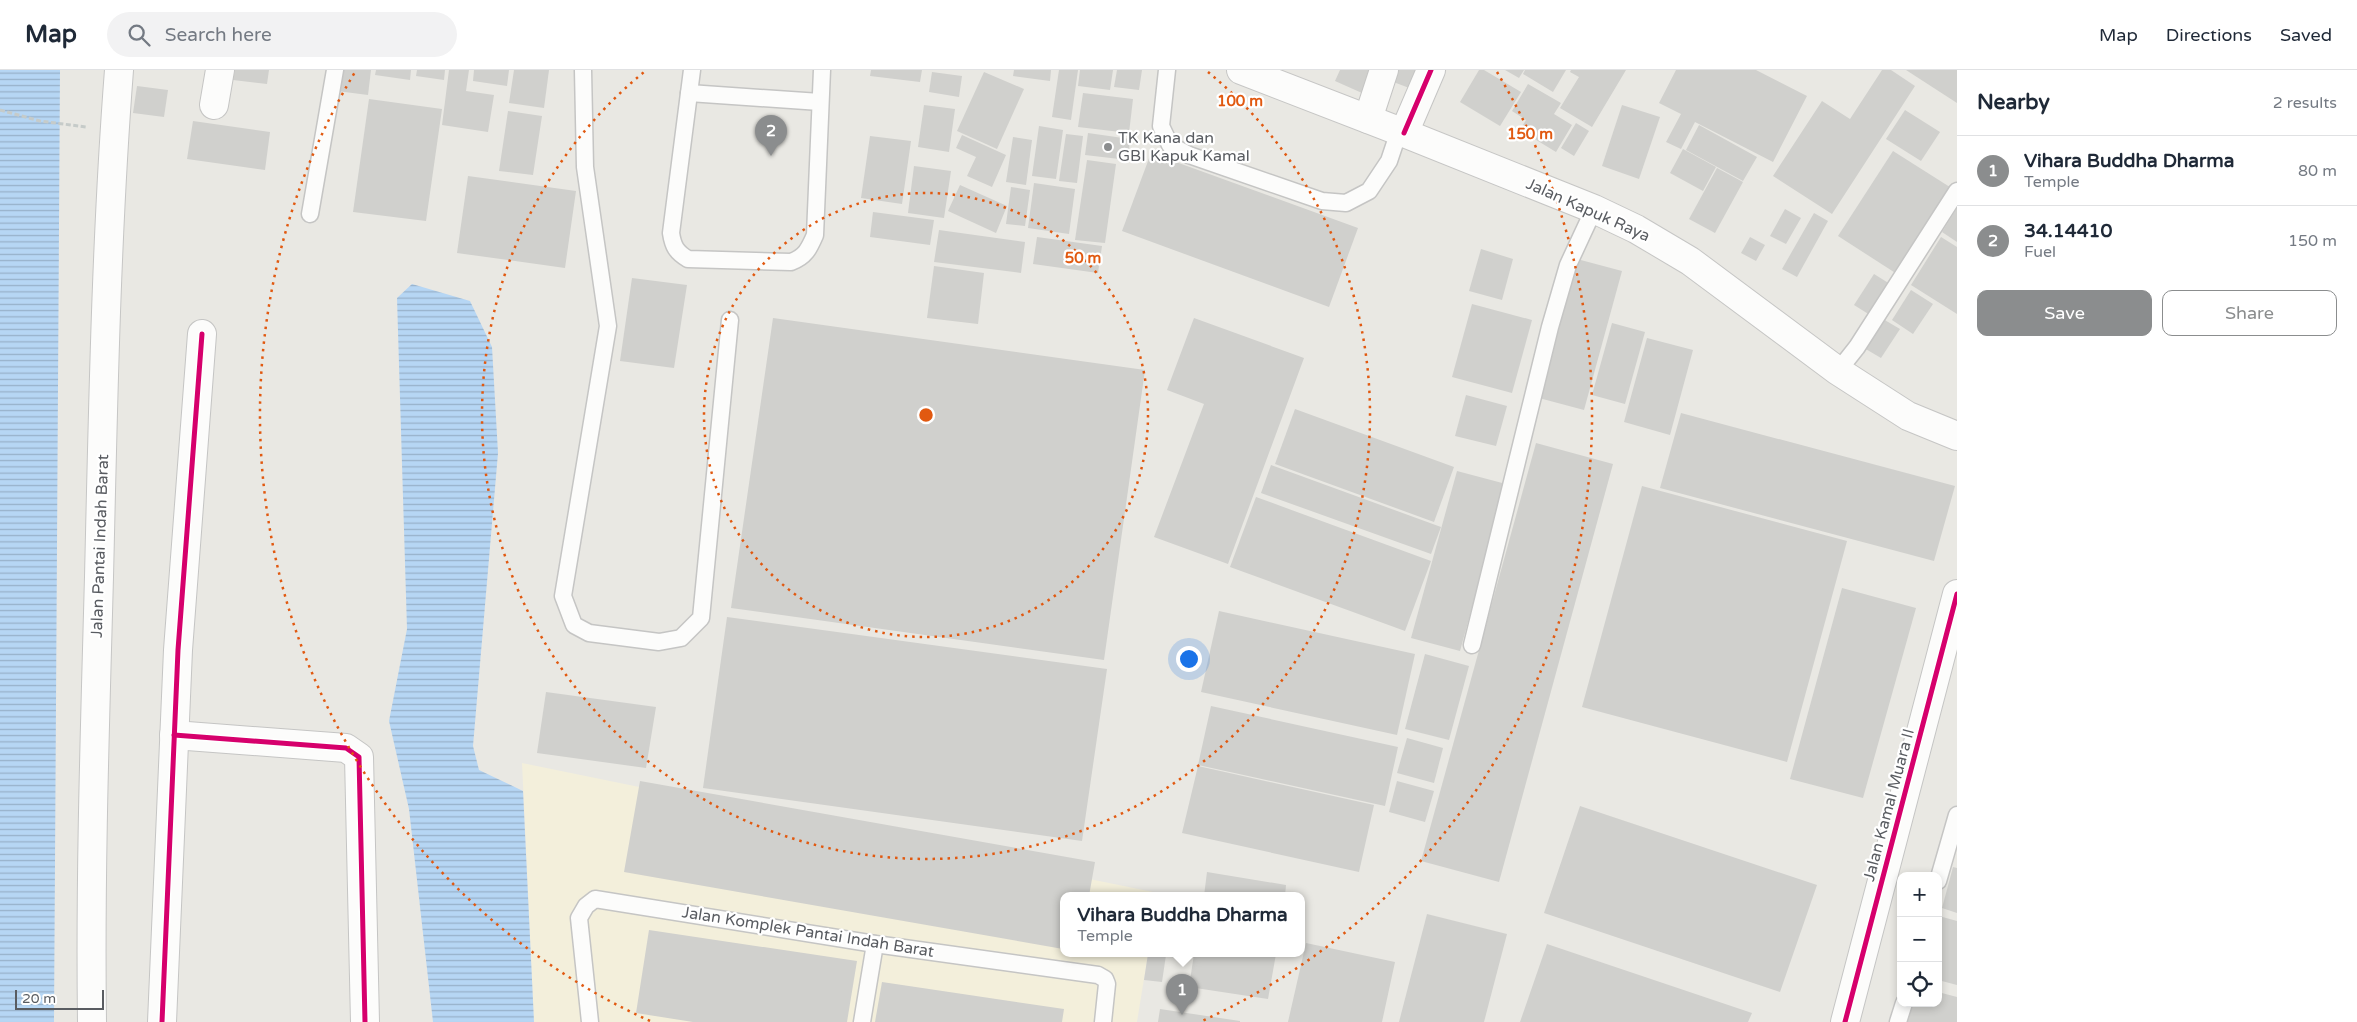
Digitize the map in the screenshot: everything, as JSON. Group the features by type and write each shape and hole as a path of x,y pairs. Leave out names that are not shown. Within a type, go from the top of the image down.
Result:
{"main road":[{"name":"Jalan Pantai Indah Barat","path":"92,1022 93,823 99,574 114,132 119,70"},
{"path":"214,105 220,70"},
{"name":"Jalan Kapuk Raya","path":"1241,70 1402,132 1636,229 1690,261 1838,372 1908,416 1957,436"},
{"path":"1368,119 1384,70"},
{"path":"1402,132 1431,70"},
{"path":"162,1022 178,650 202,334"},
{"name":"Jalan Kamal Muara II","path":"1845,1022 1957,594"},
{"path":"174,735 346,748 359,757 365,1022"}],"lane":[{"path":"310,214 336,70"},
{"path":"584,70 585,167 608,326 563,596 574,625 590,633 659,642 681,638 701,618 730,320"},
{"path":"692,70 671,233 673,246 679,254 688,259 791,262 802,258 810,248 814,235 822,70"},
{"path":"1167,70 1164,82 1161,126 1170,145 1189,155 1322,201 1346,203 1369,191 1389,161 1402,132"},
{"path":"689,93 820,102"},
{"path":"1838,372 1957,191"},
{"path":"1472,646 1552,318 1568,265 1594,210"},
{"path":"1941,872 1957,815"},
{"name":"Jalan Komplek Pantai Indah Barat","path":"590,1022 579,918 586,906 595,899 875,944 1098,974 1105,979 1107,984 1103,1022"},
{"path":"862,1022 875,944"},
{"path":"1898,1022 1903,1007"}],"path":[{"path":"0,110 40,121 114,132"}],"shaded area":[{"path":"522,763 1153,892 1060,892 1060,957 1148,957 1137,1022 534,1022"}],"water":[{"path":"0,70 60,70 54,1022 0,1022"},
{"path":"412,284 470,301 492,347 498,453 473,746 479,770 523,791 534,1022 433,1022 409,809 389,721 407,629 397,298"}],"building":[{"path":"235,70 269,70 267,84 233,80"},
{"path":"340,70 371,70 368,95 337,91"},
{"path":"376,70 411,70 410,80 375,75"},
{"path":"417,70 445,70 444,80 416,76"},
{"path":"449,70 469,70 466,91 494,95 488,132 442,125"},
{"path":"474,70 509,70 507,86 473,81"},
{"path":"514,70 549,70 544,108 509,103"},
{"path":"871,70 922,70 920,82 870,76"},
{"path":"1014,70 1051,70 1050,81 1013,76"},
{"path":"1059,70 1078,70 1071,120 1052,117"},
{"path":"1080,70 1113,70 1110,90 1078,86"},
{"path":"1117,70 1142,70 1139,90 1114,87"},
{"path":"1340,70 1372,70 1362,93 1335,81"},
{"path":"1386,70 1425,70 1417,91 1383,78"},
{"path":"1479,70 1484,70 1521,92 1500,126 1460,102"},
{"path":"1505,70 1524,70 1519,78"},
{"path":"1525,70 1566,70 1553,92 1523,74"},
{"path":"1571,70 1626,70 1592,127 1560,108 1579,77 1570,72"},
{"path":"1676,70 1756,70 1807,96 1773,162 1695,122 1681,149 1666,142 1681,114 1659,103"},
{"path":"1882,70 1891,70 1915,86 1832,214 1773,176 1822,101 1850,119"},
{"path":"1906,70 1957,70 1957,103"},
{"path":"932,72 962,76 959,97 929,92"},
{"path":"984,72 1024,89 997,149 957,131"},
{"path":"1528,84 1561,103 1554,114 1572,125 1556,152 1520,130 1526,120 1512,111"},
{"path":"137,86 168,90 164,117 133,113"},
{"path":"1083,93 1133,99 1129,133 1078,127"},
{"path":"369,99 442,109 426,221 353,212"},
{"path":"924,105 955,109 949,152 918,147"},
{"path":"1622,105 1660,117 1639,179 1602,166"},
{"path":"1905,110 1940,132 1921,161 1886,139"},
{"path":"508,111 542,116 533,175 499,171"},
{"path":"193,121 270,132 265,170 187,159"},
{"path":"1576,123 1589,131 1574,156 1561,148"},
{"path":"1699,125 1757,157 1743,181 1686,150"},
{"path":"1039,126 1063,130 1056,179 1032,176"},
{"name":"TK Kana dan GBI Kapuk Kamal","path":"1088,133 1130,139 1128,160 1085,155"},
{"path":"1066,134 1083,136 1077,183 1059,181"},
{"path":"962,135 1006,155 992,187 967,176 976,157 956,148"},
{"path":"870,136 911,141 902,204 861,198"},
{"path":"1013,137 1032,140 1026,185 1006,182"},
{"path":"1683,149 1716,167 1703,191 1670,173"},
{"path":"1893,151 1953,189 1897,274 1838,236"},
{"path":"1151,153 1358,228 1329,307 1122,231"},
{"path":"1087,160 1116,164 1105,243 1075,240"},
{"path":"914,166 951,171 944,218 908,213"},
{"path":"1717,168 1743,182 1715,233 1689,219"},
{"path":"468,176 576,191 565,268 457,253"},
{"path":"1034,183 1075,189 1069,234 1028,228"},
{"path":"960,185 1007,206 996,233 948,211"},
{"path":"1011,187 1030,190 1025,226 1006,224"},
{"path":"1957,208 1957,242 1942,232"},
{"path":"1785,209 1801,218 1786,244 1770,236"},
{"path":"873,212 934,220 930,245 870,237"},
{"path":"1814,213 1828,221 1797,277 1782,269"},
{"path":"939,230 1025,242 1021,273 934,262"},
{"path":"1037,237 1102,246 1098,273 1033,264"},
{"path":"1750,237 1765,245 1756,261 1741,253"},
{"path":"1941,237 1957,247 1957,314 1911,285"},
{"path":"1481,249 1513,259 1502,300 1469,291"},
{"path":"1577,259 1622,271 1584,410 1539,398"},
{"path":"934,266 984,273 978,324 927,318"},
{"path":"1874,274 1890,284 1870,315 1854,305"},
{"path":"632,278 687,285 674,368 620,361"},
{"path":"1911,290 1933,304 1913,334 1892,320"},
{"path":"1472,304 1532,320 1512,393 1452,377"},
{"path":"773,318 1145,370 1104,660 731,608"},
{"path":"1194,318 1304,358 1228,564 1154,537 1204,404 1167,390"},
{"path":"1883,319 1900,329 1881,358 1864,348"},
{"path":"1612,323 1645,332 1625,404 1592,395"},
{"path":"1647,338 1693,350 1670,435 1624,422"},
{"path":"1466,395 1507,406 1496,446 1455,436"},
{"path":"1295,409 1454,467 1434,522 1275,464"},
{"path":"1681,413 1955,486 1934,561 1660,488"},
{"path":"1536,443 1613,464 1499,882 1421,861"},
{"path":"1271,465 1441,527 1431,554 1261,493"},
{"path":"1457,471 1506,484 1460,651 1411,638"},
{"path":"1642,486 1847,541 1787,762 1582,707"},
{"path":"1256,497 1431,561 1405,631 1230,567"},
{"path":"1842,588 1916,608 1863,798 1790,779"},
{"path":"1219,611 1415,654 1397,735 1201,692"},
{"path":"727,617 1107,669 1082,841 703,788"},
{"path":"1425,654 1469,666 1449,740 1405,729"},
{"path":"546,692 656,707 646,768 537,753"},
{"path":"1211,706 1398,747 1385,806 1198,765"},
{"path":"1407,738 1443,748 1434,783 1397,773"},
{"path":"1198,766 1374,805 1359,872 1182,833"},
{"path":"640,781 1095,862 1090,892 1060,892 1060,948 624,872"},
{"path":"1397,781 1434,791 1425,822 1389,812"},
{"path":"1580,806 1817,885 1780,992 1544,913"},
{"path":"1953,867 1957,868 1957,913 1942,908"},
{"path":"1207,872 1286,885 1285,892 1204,892"},
{"path":"1427,914 1507,934 1484,1022 1399,1022"},
{"path":"1942,917 1957,921 1957,985 1942,981"},
{"path":"649,930 857,961 847,1022 693,1022 636,1013"},
{"path":"1306,943 1395,962 1382,1022 1288,1022 1303,957 1305,957"},
{"path":"1547,944 1752,1013 1748,1022 1520,1022"},
{"path":"1148,957 1166,957 1162,982 1144,980"},
{"path":"1194,957 1275,957 1268,999 1189,987"},
{"path":"882,982 1064,1009 1062,1022 875,1022"},
{"path":"1942,993 1957,997 1957,1022 1905,1022 1909,1007 1942,1007"},
{"path":"1160,1009 1240,1021 1240,1022 1158,1022"}],"cycle path":[{"path":"1404,133 1431,70"},
{"path":"162,1022 178,650 202,334"},
{"path":"1845,1022 1957,594"},
{"path":"174,735 346,748 359,757 365,1022"}],"place":[{"name":"TK Kana dan GBI Kapuk Kamal","path":"1108,147"},
{"name":"34.14410","path":"771,156"},
{"name":"Vihara Buddha Dharma","path":"1182,1015"}]}
